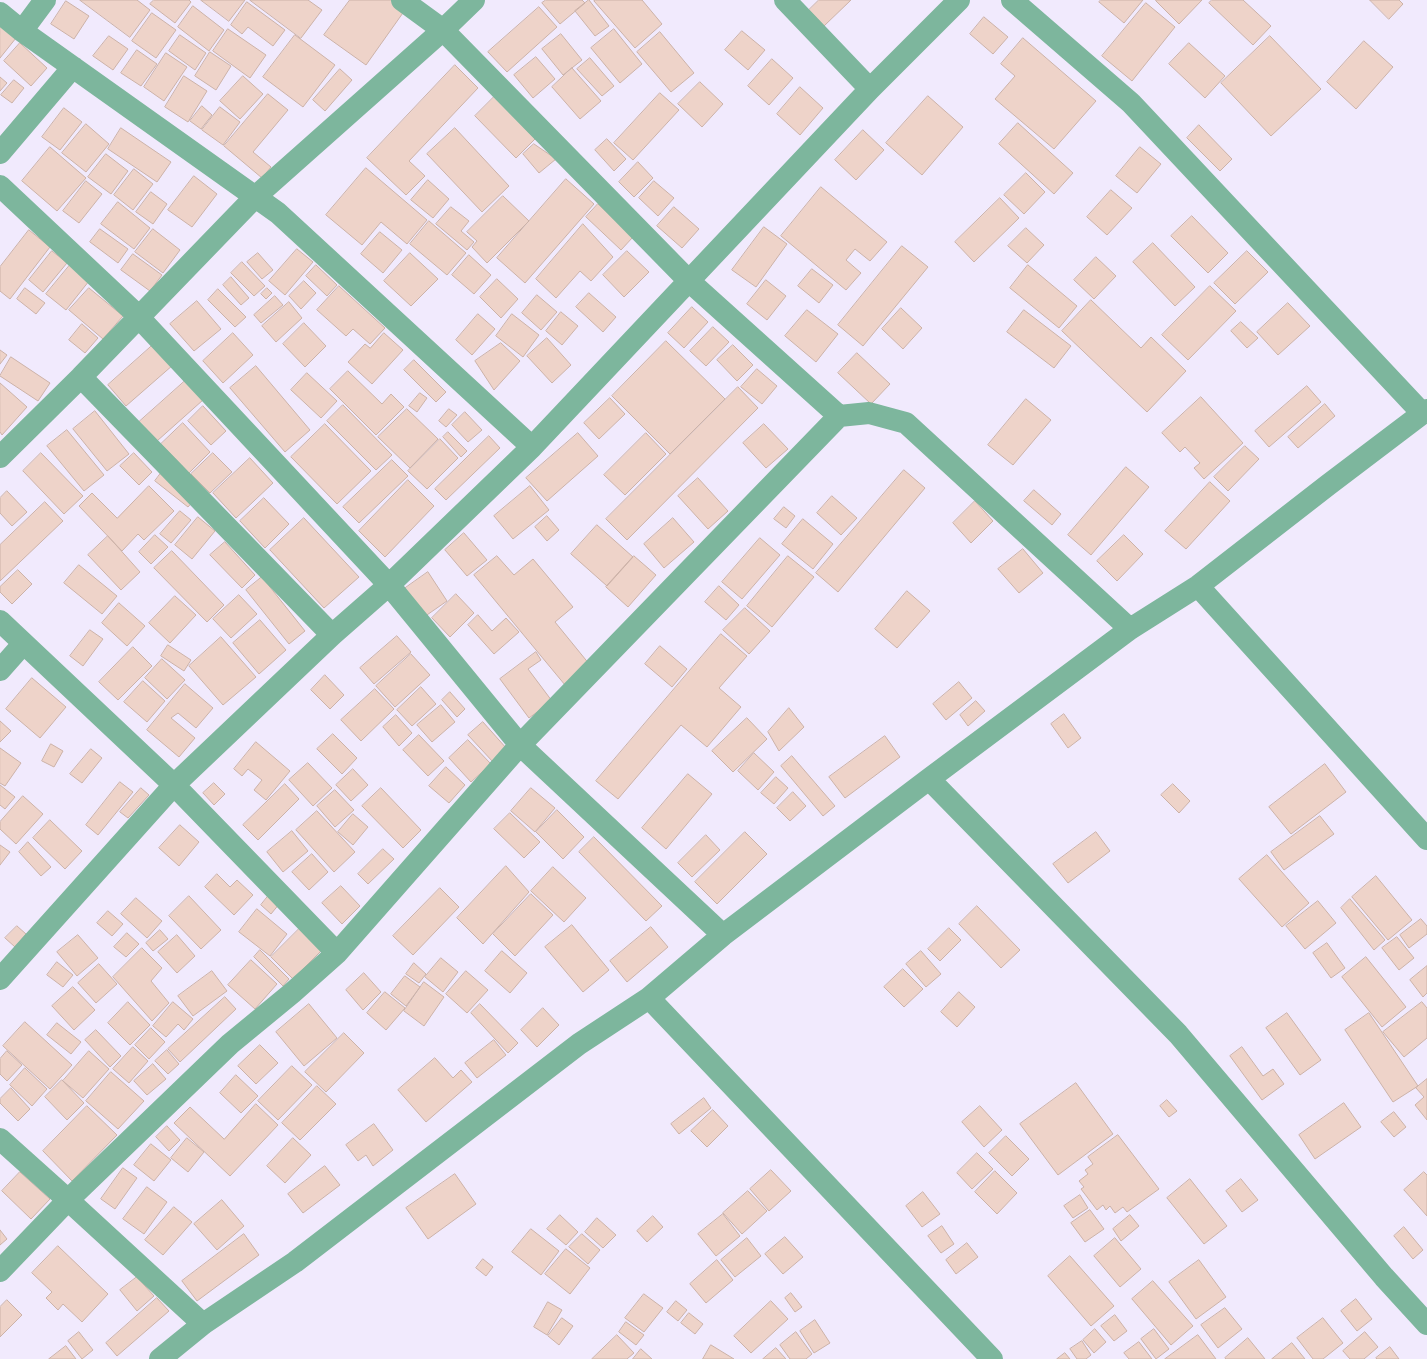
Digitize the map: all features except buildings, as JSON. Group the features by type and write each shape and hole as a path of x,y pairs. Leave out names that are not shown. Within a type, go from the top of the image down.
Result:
{"street":[{"path":"22,31 45,0"},
{"path":"402,0 443,30 689,281 839,416"},
{"path":"0,457 81,377 255,197 443,30 474,0"},
{"path":"785,0 870,89"},
{"path":"0,979 174,785 332,635 389,586 532,447 870,89 959,0"},
{"path":"160,1359 203,1324 295,1262 579,1044 649,998 723,935 929,779 1130,629 1198,586 1424,412 1131,103 1012,0"},
{"path":"0,13 22,31 278,213 532,447"},
{"path":"0,153 73,67"},
{"path":"0,186 139,317 389,586 520,745 723,935"},
{"path":"81,377 332,635"},
{"path":"0,1271 68,1200 230,1044 292,993 336,953 520,745 839,416 869,413 906,423 1130,629"},
{"path":"1198,586 1427,839"},
{"path":"0,621 174,785 336,953"},
{"path":"0,670 23,644"},
{"path":"929,779 1178,1034 1378,1271 1427,1324"},
{"path":"649,998 992,1359"},
{"path":"0,1139 203,1324"}]}
